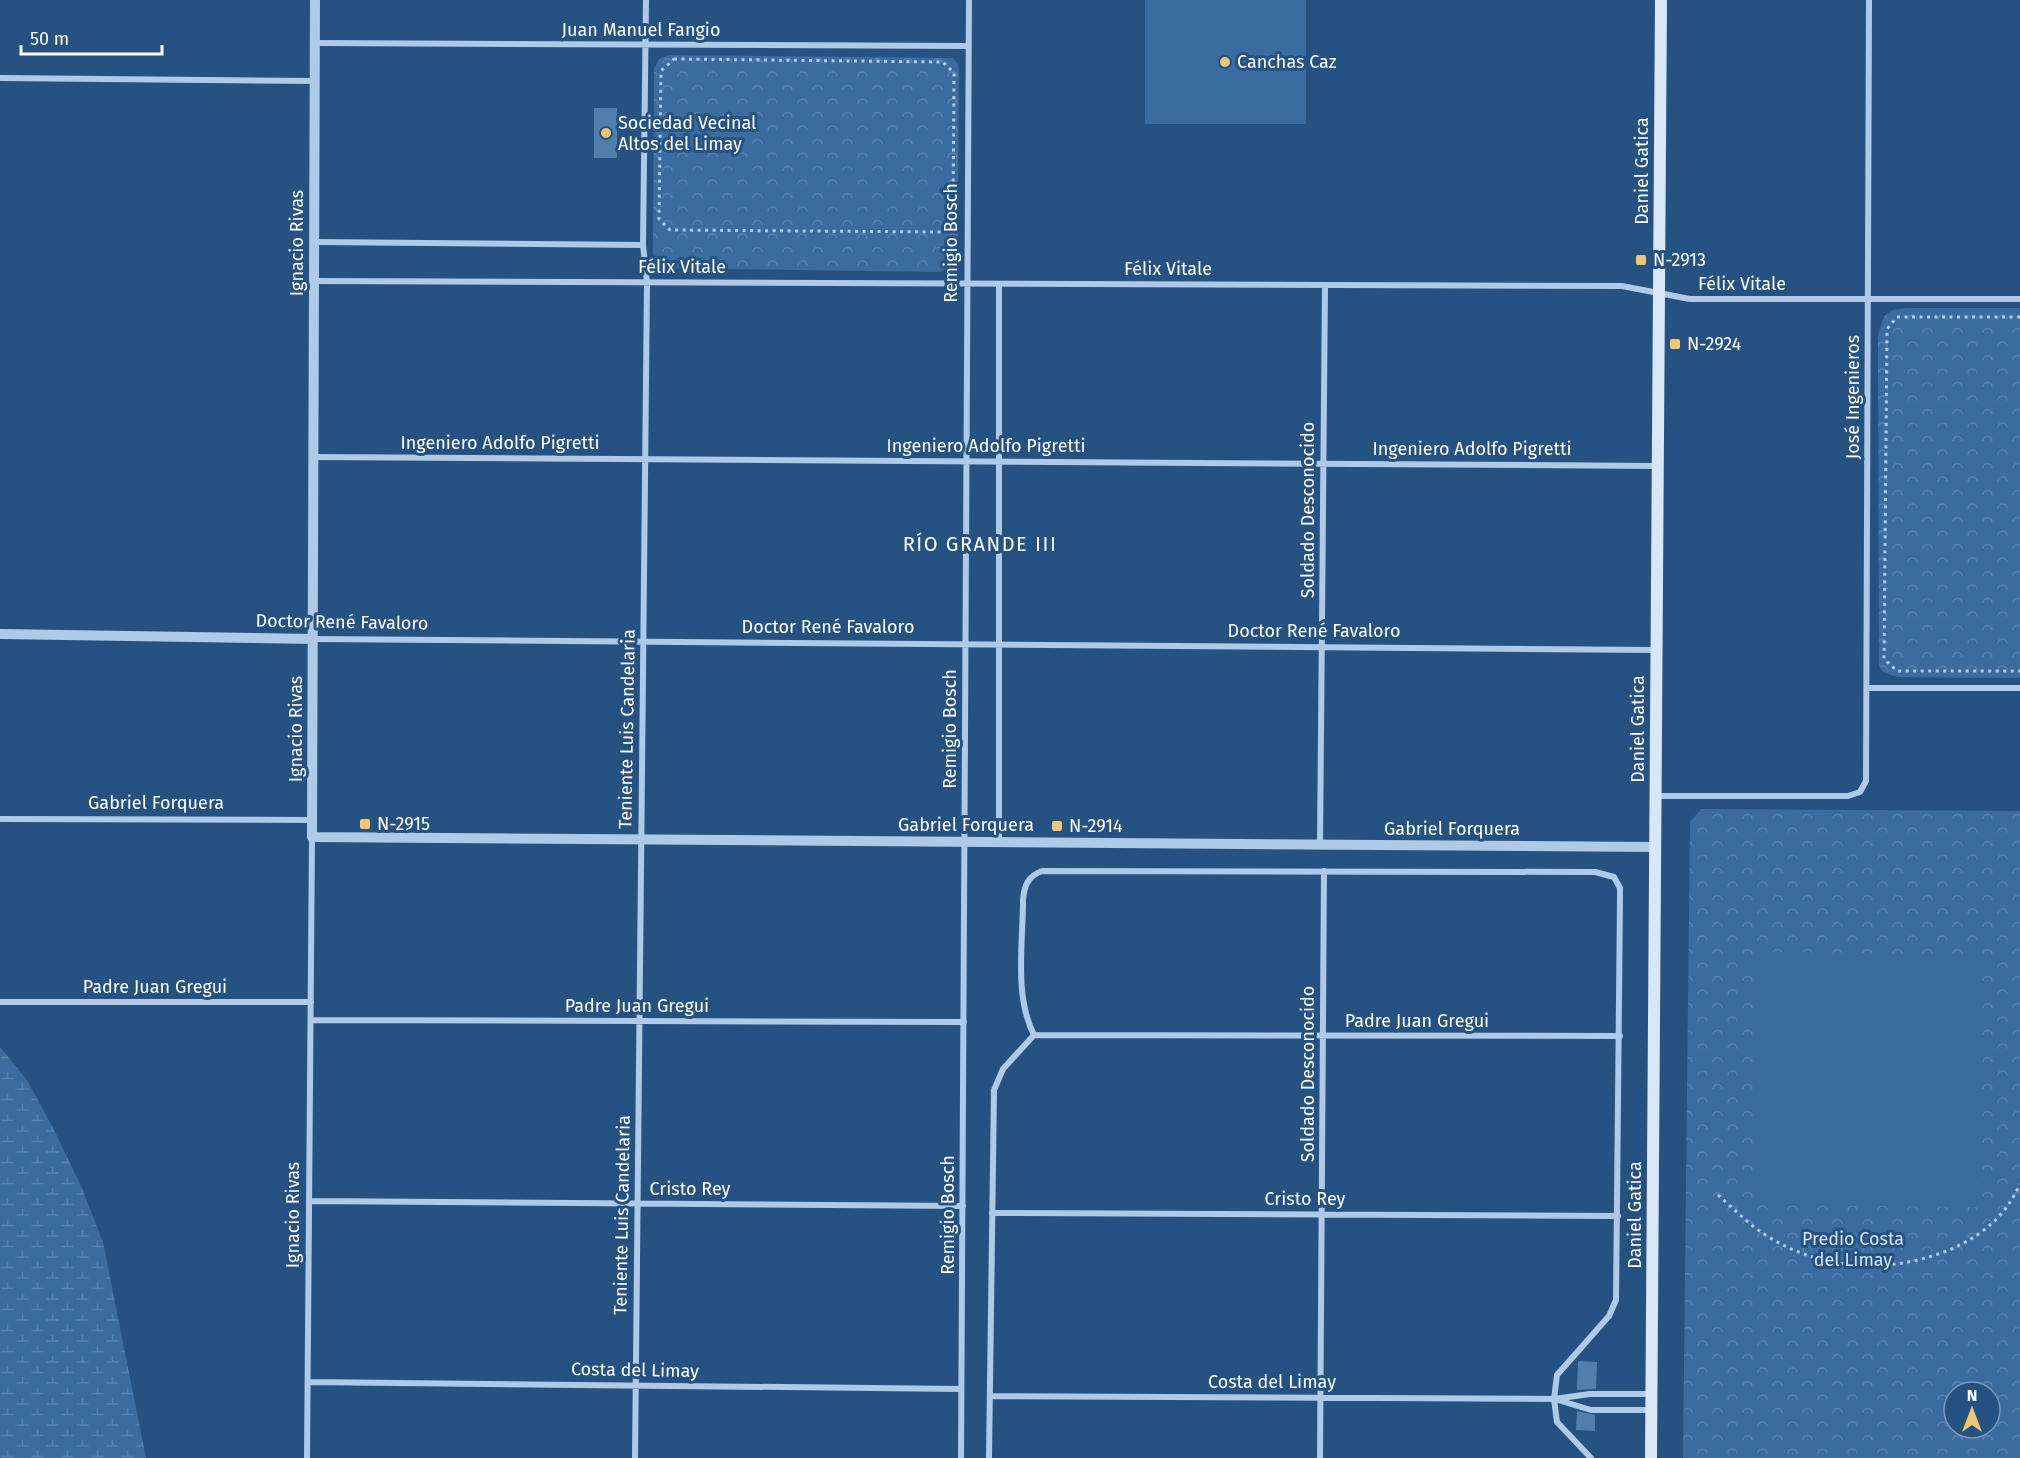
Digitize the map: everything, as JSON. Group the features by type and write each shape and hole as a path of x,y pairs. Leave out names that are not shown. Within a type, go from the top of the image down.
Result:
{"main road":[{"name":"Daniel Gatica","path":"1651,1458 1661,0"}],"street":[{"name":"Ignacio Rivas","path":"307,1458 315,0"},
{"name":"Teniente Luis Candelaria","path":"635,1458 645,459 646,282 643,245 646,0"},
{"name":"Remigio Bosch","path":"961,1458 969,0"},
{"name":"José Ingenieros","path":"1656,796 1848,796 1860,792 1867,774 1869,0"},
{"name":"Juan Manuel Fangio","path":"315,43 968,46"},
{"path":"0,78 314,81"},
{"name":"Félix Vitale","path":"314,242 643,245"},
{"name":"Félix Vitale","path":"314,281 1622,286 1690,299 2020,299"},
{"path":"999,284 999,842"},
{"name":"Soldado Desconocido","path":"1320,844 1325,285"},
{"name":"Ingeniero Adolfo Pigretti","path":"313,457 1658,465"},
{"name":"Doctor René Favaloro","path":"0,634 313,639 1657,650"},
{"path":"1868,688 2020,688"},
{"name":"Gabriel Forquera","path":"0,819 312,820"},
{"name":"Gabriel Forquera","path":"312,837 1655,847"},
{"path":"989,1458 996,1082 1003,1069 1034,1035 1025,1015 1023,998 1023,900 1030,878 1042,871 1055,869 1324,871"},
{"name":"Soldado Desconocido","path":"1320,1458 1324,871"},
{"name":"Daniel Gatica","path":"1324,871 1595,872 1614,877 1620,893 1618,1216 1615,1306 1609,1316 1560,1369 1555,1380 1554,1399 1557,1422 1591,1458"},
{"name":"Padre Juan Gregui","path":"0,1002 311,1002"},
{"name":"Padre Juan Gregui","path":"311,1020 964,1022"},
{"name":"Padre Juan Gregui","path":"1034,1035 1620,1036"},
{"name":"Cristo Rey","path":"309,1201 963,1206"},
{"name":"Cristo Rey","path":"992,1213 1618,1216"},
{"name":"Costa del Limay","path":"308,1382 962,1389"},
{"path":"1554,1399 1590,1394 1652,1394"},
{"name":"Costa del Limay","path":"990,1396 1554,1399"},
{"path":"1554,1399 1591,1410 1652,1410"}],"path":[{"path":"674,59 944,62 954,73 953,223 941,232 670,230 659,219 661,71 674,59"},
{"path":"2020,317 1897,317 1887,328 1884,659 1897,670 2020,671"},
{"path":"1718,1195 1767,1236 1789,1248 1838,1263 1887,1267 1934,1255 1978,1236 2006,1210 2020,1184"}],"green space":[{"name":"Canchas Caz","path":"1145,0 1306,0 1306,124 1145,124"},
{"path":"669,55 953,58 958,64 959,73 958,254 955,266 940,272 660,268 654,261 653,253 654,69 659,59"},
{"path":"1905,308 2020,308 2020,678 1897,677 1883,672 1879,666 1878,335 1884,316 1893,310"},
{"name":"Predio Costa del Limay","path":"1701,809 2020,811 2020,1458 1683,1458 1690,822"},
{"path":"1756,952 1980,954 1977,1207 1753,1205"},
{"path":"0,1047 27,1080 53,1128 81,1186 103,1242 146,1458 0,1458"}],"building":[{"name":"Sociedad Vecinal Altos del Limay","path":"594,108 617,108 617,158 594,158"},
{"path":"1578,1361 1597,1362 1596,1389 1577,1390"},
{"path":"1577,1411 1595,1415 1595,1431 1576,1430"}],"place":[{"name":"Canchas Caz","path":"1225,62"},
{"name":"Sociedad Vecinal Altos del Limay","path":"606,133"},
{"name":"N-2913","path":"1641,260"},
{"name":"N-2924","path":"1675,344"},
{"name":"N-2915","path":"365,824"},
{"name":"N-2914","path":"1057,826"}],"district":[{"name":"RÍO GRANDE III","path":"980,544"}]}
